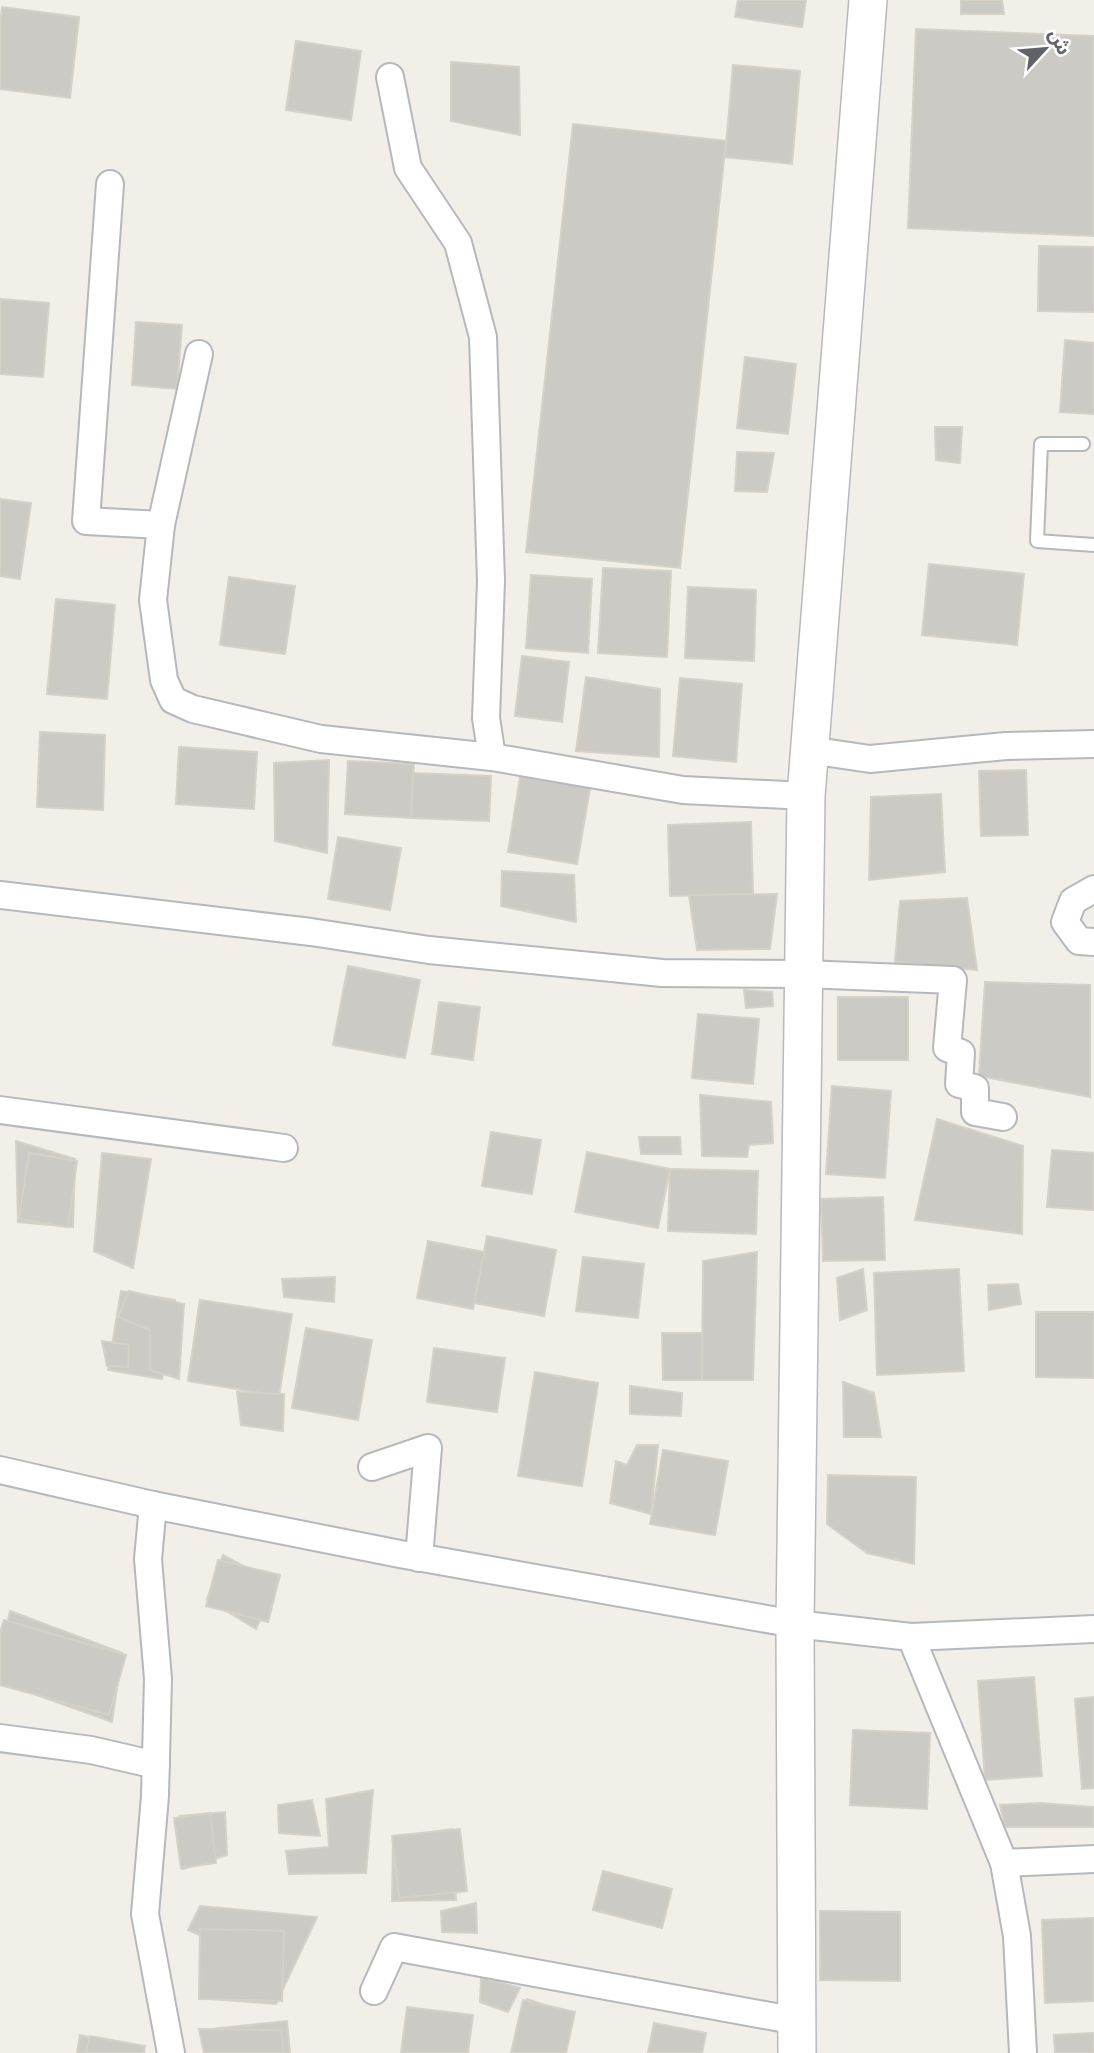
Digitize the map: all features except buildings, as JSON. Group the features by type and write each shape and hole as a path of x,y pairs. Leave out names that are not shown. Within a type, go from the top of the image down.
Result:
{"main road":[{"path":"797,2037 795,1624 806,796 868,0"}],"street":[{"path":"390,77 408,168 457,243 483,337 491,581 486,718 492,757"},
{"path":"110,184 86,521 161,525"},
{"path":"199,354 161,525 153,600 164,680 173,700 193,709 321,739 492,757 683,790 806,796"},
{"path":"809,750 870,759 1006,746 1094,744"},
{"path":"1094,889 1073,901 1065,922 1079,941 1094,942"},
{"path":"0,895 311,932 429,950 662,973 804,974 953,980 947,1048 961,1053 959,1084 975,1088 975,1112 1003,1117"},
{"path":"0,1110 284,1148"},
{"path":"372,1467 428,1448 419,1558"},
{"path":"0,1470 153,1505 419,1558 795,1624 911,1637 1094,1629"},
{"path":"153,1505 148,1559 158,1679 156,1765 145,1914 171,2053"},
{"path":"911,1637 1004,1863 1017,1936 1023,2053"},
{"path":"0,1738 91,1750 156,1765"},
{"path":"1004,1863 1094,1858"},
{"path":"374,1991 394,1947 797,2037"}],"lane":[{"path":"1083,444 1041,444 1037,541 1094,545"}]}
